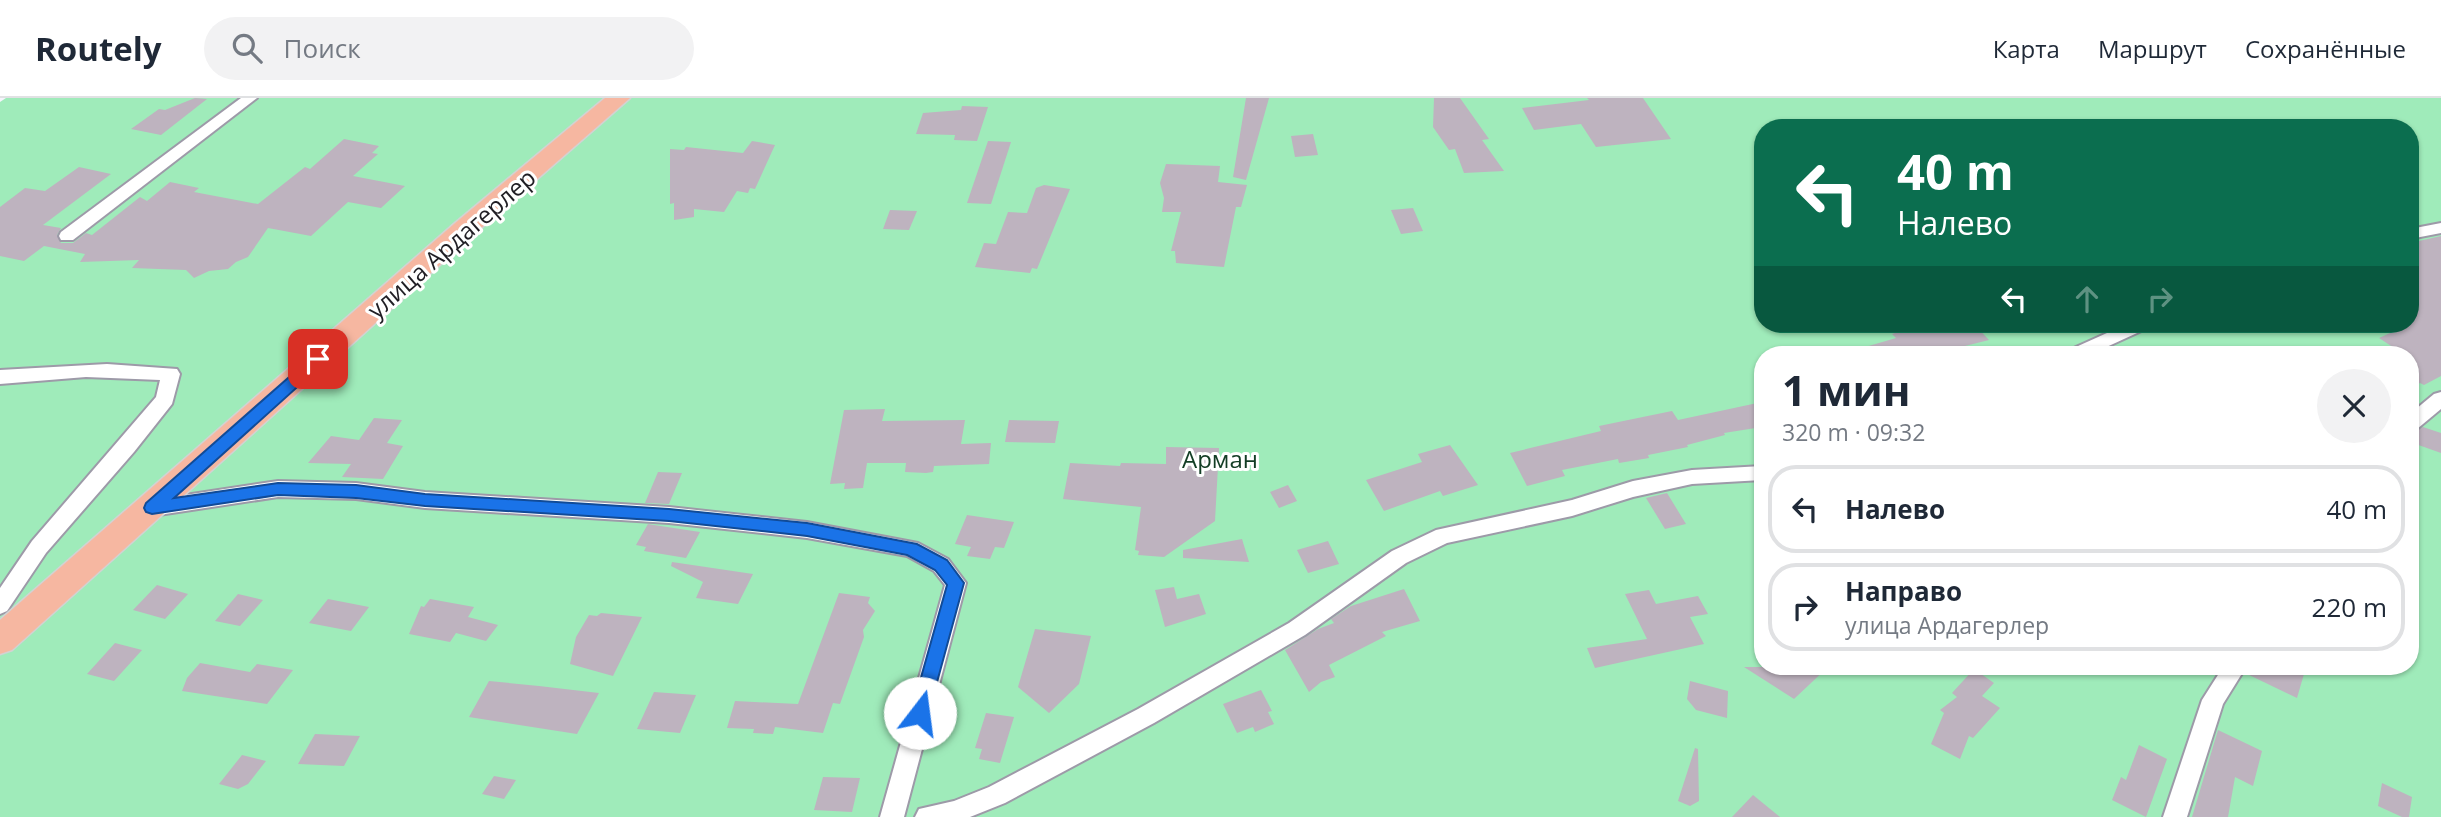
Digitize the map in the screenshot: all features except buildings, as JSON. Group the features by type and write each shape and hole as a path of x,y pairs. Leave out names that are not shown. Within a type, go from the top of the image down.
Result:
{"main road":[{"name":"улица Ардагерлер","path":"0,640 463,230 620,98"}],"street":[{"path":"67,236 250,98"},
{"path":"2419,232 2441,228"},
{"path":"2093,346 2122,333"},
{"path":"0,377 128,371 172,374 165,399 127,447 39,547 0,604"},
{"path":"2419,417 2441,399"},
{"path":"927,817 955,812 998,795 1146,716 1287,635 1360,587 1399,557 1443,536 1572,508 1633,489 1692,477 1754,473"},
{"path":"152,508 278,489 356,491 425,500 669,515 807,530 911,549 941,565 956,583 892,817"},
{"path":"2175,817 2213,700 2230,675"}],"green space":[{"name":"Арман","path":"6,98 2441,98 2441,817 0,817 0,102"}],"route":[{"path":"318,359 152,508 278,489 356,491 425,500 557,506 669,515 807,530 911,549 941,565 956,583 920,713"}]}
